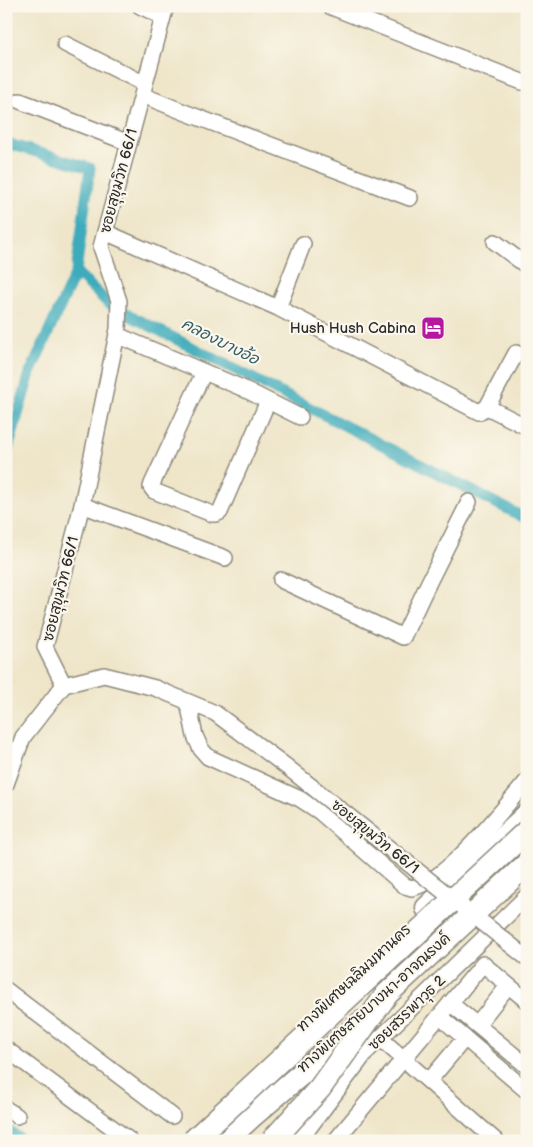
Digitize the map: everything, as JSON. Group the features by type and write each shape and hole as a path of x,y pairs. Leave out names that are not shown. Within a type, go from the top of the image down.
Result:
{"highway":[{"name":"ทางพิเศษเฉลิมมหานคร","path":"181,1141 527,815"},
{"name":"ทางพิเศษสายบางนา-อาจณรงค์","path":"193,1141 527,831"},
{"name":"ทางพิเศษสายบางนา-อาจณรงค์","path":"221,1141 244,1118 387,994 527,864"},
{"path":"225,1141 377,1010 527,875"},
{"path":"272,1141 320,1088 387,994"}],"street":[{"path":"140,6 165,12"},
{"path":"329,6 522,82"},
{"name":"ซอยสุขุมวิท 66/1","path":"165,12 101,247 119,302 118,332 82,505 45,647 64,685 104,675 155,688 215,712 527,958"},
{"path":"65,44 193,116 410,198"},
{"path":"20,101 129,143"},
{"path":"105,232 278,308 480,412 487,407 516,353"},
{"path":"495,242 527,266"},
{"path":"278,308 303,244"},
{"path":"118,332 300,417"},
{"path":"204,372 152,484 154,491 212,514 220,512 268,401"},
{"path":"487,407 527,427"},
{"path":"281,580 403,637 469,502"},
{"path":"82,505 225,558"},
{"path":"6,784 24,738 64,685"},
{"path":"188,702 195,736 201,749 208,757 300,799 320,812 405,886 412,888 436,877 476,841 527,781"},
{"name":"ซอยสรรพาวุธ 2","path":"299,1141 367,1051 527,896"},
{"path":"335,1141 483,964 527,1001"},
{"path":"477,1025 508,986"},
{"path":"6,990 172,1116"},
{"path":"450,1003 527,1066"},
{"path":"439,1016 527,1091"},
{"path":"380,1038 496,1141"},
{"path":"429,1081 465,1038"},
{"path":"6,1049 129,1140"}],"waterway":[{"name":"คลองบางอ้อ","path":"6,143 90,168 76,272 108,303 527,519"},
{"path":"6,456 30,373 76,272"},
{"path":"6,1129 23,1141"}],"place":[{"name":"Hush Hush Cabina","path":"433,328"}]}
